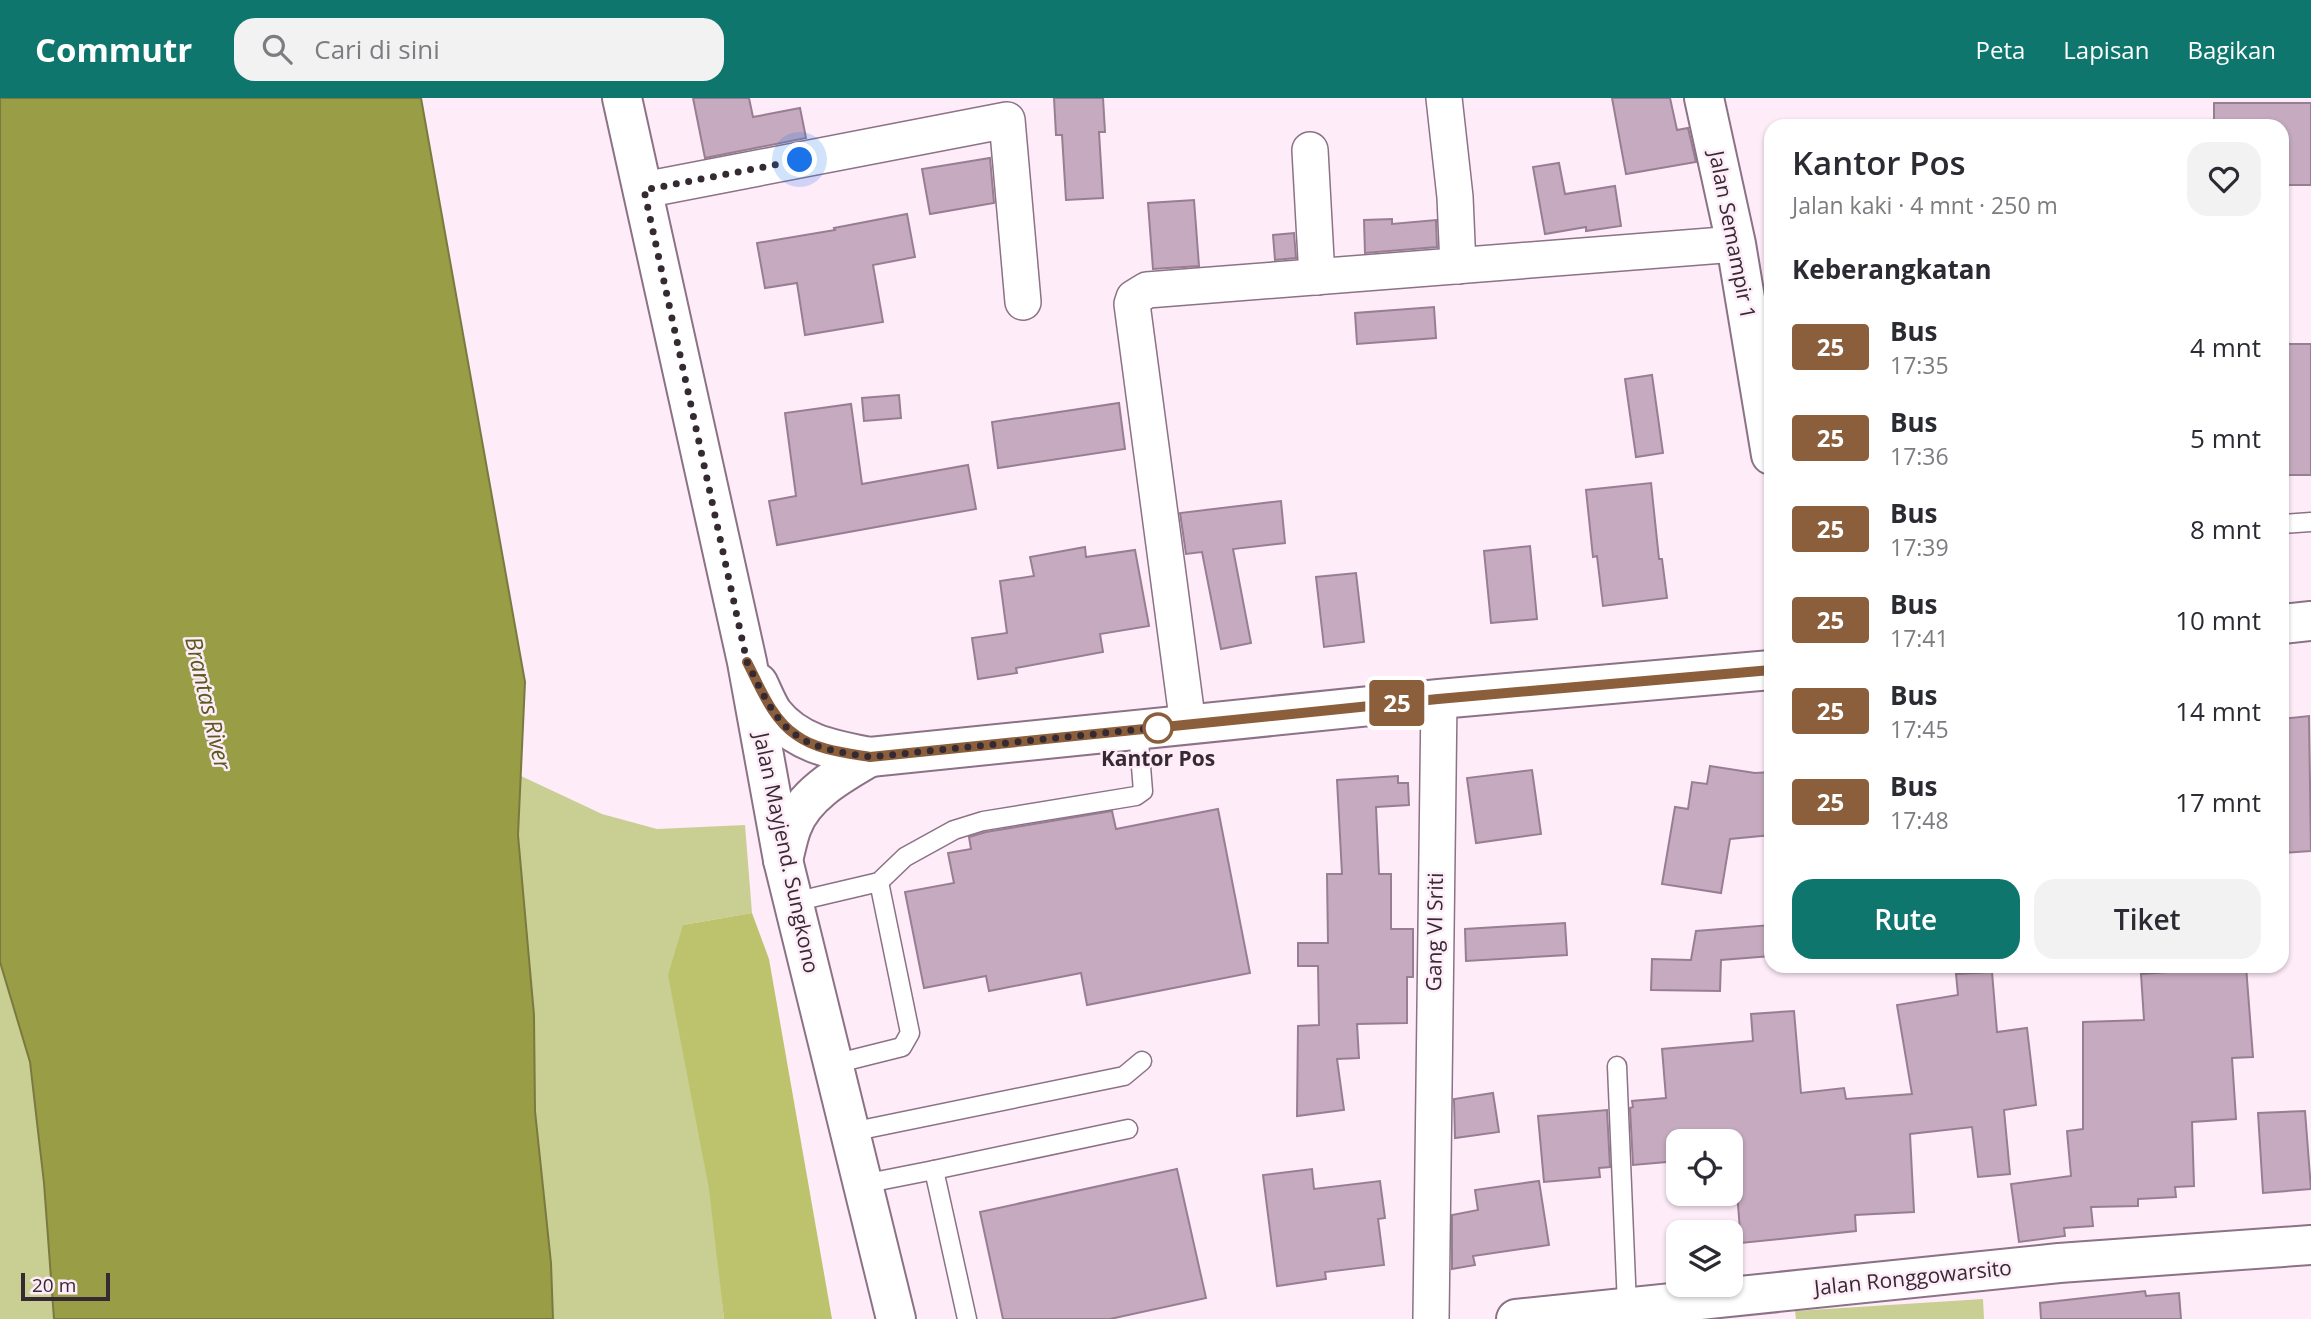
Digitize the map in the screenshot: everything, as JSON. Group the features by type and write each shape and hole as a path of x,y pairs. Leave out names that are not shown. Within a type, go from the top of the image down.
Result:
{"main road":[{"name":"Jalan Mayjend. Sungkono","path":"622,98 747,662 783,860 897,1319"},
{"name":"Jalan Semampir 1","path":"1704,98 1736,244 1764,413"},
{"path":"2289,623 2311,621"},
{"path":"747,662 774,713 796,736 829,749 870,757 1438,699 1764,671"},
{"path":"783,860 792,825 810,799 840,775 870,757"},
{"name":"Jalan Ronggowarsito","path":"1516,1319 1622,1312 2046,1264 2311,1245"}],"street":[{"path":"1444,98 1455,197 1458,266"},
{"path":"644,190 1007,120 1023,302"},
{"path":"1310,150 1317,277"},
{"path":"1188,725 1132,304 1134,298 1147,290 1736,244"},
{"name":"Gang VI Sriti","path":"1431,1319 1438,699"}],"lane":[{"path":"2289,524 2311,522"},
{"path":"794,902 879,883 905,857 954,830 983,821 1142,794 1138,730"},
{"path":"834,1064 902,1047 910,1033 879,883"},
{"path":"851,1132 1124,1076 1142,1061"},
{"path":"1618,1066 1622,1312"},
{"path":"863,1184 1128,1129"},
{"path":"934,1170 967,1319"}],"shaded area":[{"path":"521,776 602,814 657,829 745,825 752,913 683,925 724,1319 553,1319 551,1263 535,1111 518,835"},
{"path":"752,913 769,959 832,1319 724,1319 709,1189 668,975 683,925"},
{"path":"0,962 30,1062 44,1183 54,1319 0,1319"},
{"path":"1983,1299 1984,1319 1796,1319 1795,1311"}],"water":[{"name":"Brantas River","path":"0,98 421,98 525,682 518,835 534,1015 535,1111 551,1263 553,1319 54,1319 44,1183 30,1062 0,962"}],"building":[{"path":"693,98 749,98 753,117 800,108 806,138 705,158"},
{"path":"1054,98 1103,98 1105,132 1099,132 1103,198 1066,200 1062,135 1056,135"},
{"path":"1612,98 1670,98 1677,130 1688,128 1696,162 1626,174"},
{"path":"2214,103 2311,103 2311,185 2289,185 2289,119 2214,119"},
{"path":"990,158 994,203 930,214 922,169"},
{"path":"1559,163 1565,194 1615,186 1621,226 1586,231 1586,227 1545,234 1533,167"},
{"path":"1194,200 1199,266 1153,269 1148,203"},
{"path":"907,214 915,257 873,265 883,322 805,335 797,283 765,288 757,243"},
{"path":"1392,219 1392,224 1436,220 1437,247 1365,253 1364,220"},
{"path":"1294,233 1296,258 1275,260 1273,235"},
{"path":"1434,307 1436,338 1357,344 1355,313"},
{"path":"2289,344 2311,344 2311,475 2289,475"},
{"path":"1652,375 1663,453 1636,457 1625,379"},
{"path":"899,395 901,418 864,421 862,398"},
{"path":"1119,403 1125,449 998,468 992,422"},
{"path":"851,404 862,484 968,465 976,509 777,545 769,501 796,496 785,413"},
{"path":"1651,483 1659,559 1662,559 1667,598 1603,606 1597,556 1593,557 1586,490"},
{"path":"1281,501 1285,543 1233,549 1251,643 1221,649 1202,552 1186,554 1180,513"},
{"path":"1530,546 1537,619 1491,623 1484,551"},
{"path":"1085,547 1086,557 1135,550 1149,626 1100,634 1103,652 1016,668 1017,673 978,679 972,638 1007,633 1000,581 1034,576 1030,557"},
{"path":"1356,573 1364,642 1324,647 1316,577"},
{"path":"2309,716 2311,851 2289,853 2289,718"},
{"path":"1710,766 1764,772 1764,836 1730,839 1721,893 1662,884 1675,807 1688,809 1692,782 1707,784"},
{"path":"1532,770 1541,834 1476,843 1467,778"},
{"path":"1398,776 1398,783 1408,783 1409,805 1376,807 1379,874 1391,874 1391,929 1413,929 1413,977 1407,977 1407,1023 1357,1024 1359,1058 1337,1059 1344,1110 1297,1116 1298,1026 1319,1025 1318,966 1298,966 1298,943 1328,943 1327,874 1342,874 1337,780"},
{"path":"1218,809 1250,973 1087,1005 1081,973 989,991 986,976 924,988 905,892 954,883 948,853 971,849 969,837 1112,811 1116,829"},
{"path":"1565,923 1567,955 1466,961 1465,929"},
{"path":"1764,926 1764,957 1721,960 1720,991 1651,990 1652,959 1691,960 1696,931"},
{"path":"1992,973 1997,1032 2027,1028 2036,1105 2004,1110 2010,1174 1978,1177 1972,1127 1910,1134 1914,1212 1855,1215 1856,1231 1743,1243 1743,1220 1739,1220 1738,1206 1743,1206 1743,1129 1666,1129 1666,1162 1633,1165 1630,1108 1633,1107 1632,1101 1666,1098 1662,1049 1753,1041 1751,1014 1794,1011 1801,1093 1844,1088 1846,1099 1912,1094 1897,1005 1958,995 1956,974"},
{"path":"2247,973 2253,1057 2232,1058 2236,1119 2192,1122 2194,1186 2175,1187 2176,1197 2138,1199 2138,1206 2091,1207 2093,1226 2064,1228 2065,1236 2019,1242 2011,1184 2071,1176 2067,1131 2083,1129 2083,1022 2144,1020 2141,974"},
{"path":"1493,1093 1499,1132 1455,1138 1454,1099"},
{"path":"1607,1110 1610,1167 1599,1168 1600,1177 1544,1182 1538,1116"},
{"path":"2305,1111 2311,1189 2263,1193 2258,1113"},
{"path":"1177,1169 1206,1298 1110,1319 1003,1319 980,1212"},
{"path":"1312,1169 1314,1189 1380,1181 1385,1218 1378,1219 1384,1265 1325,1272 1326,1279 1277,1286 1263,1175"},
{"path":"1539,1181 1549,1245 1473,1256 1475,1265 1452,1269 1452,1215 1478,1210 1475,1190"},
{"path":"2145,1291 2146,1296 2179,1293 2181,1319 2041,1319 2040,1303"}],"bus line":[{"name":"25","path":"747,662 774,713 796,736 829,749 870,757 1438,699 1764,671"}],"place":[{"name":"Kantor Pos","path":"1158,728"}],"route":[{"path":"800,160 644,190 747,662 774,713 796,736 829,749 870,757 1163,727 1158,728"}]}
